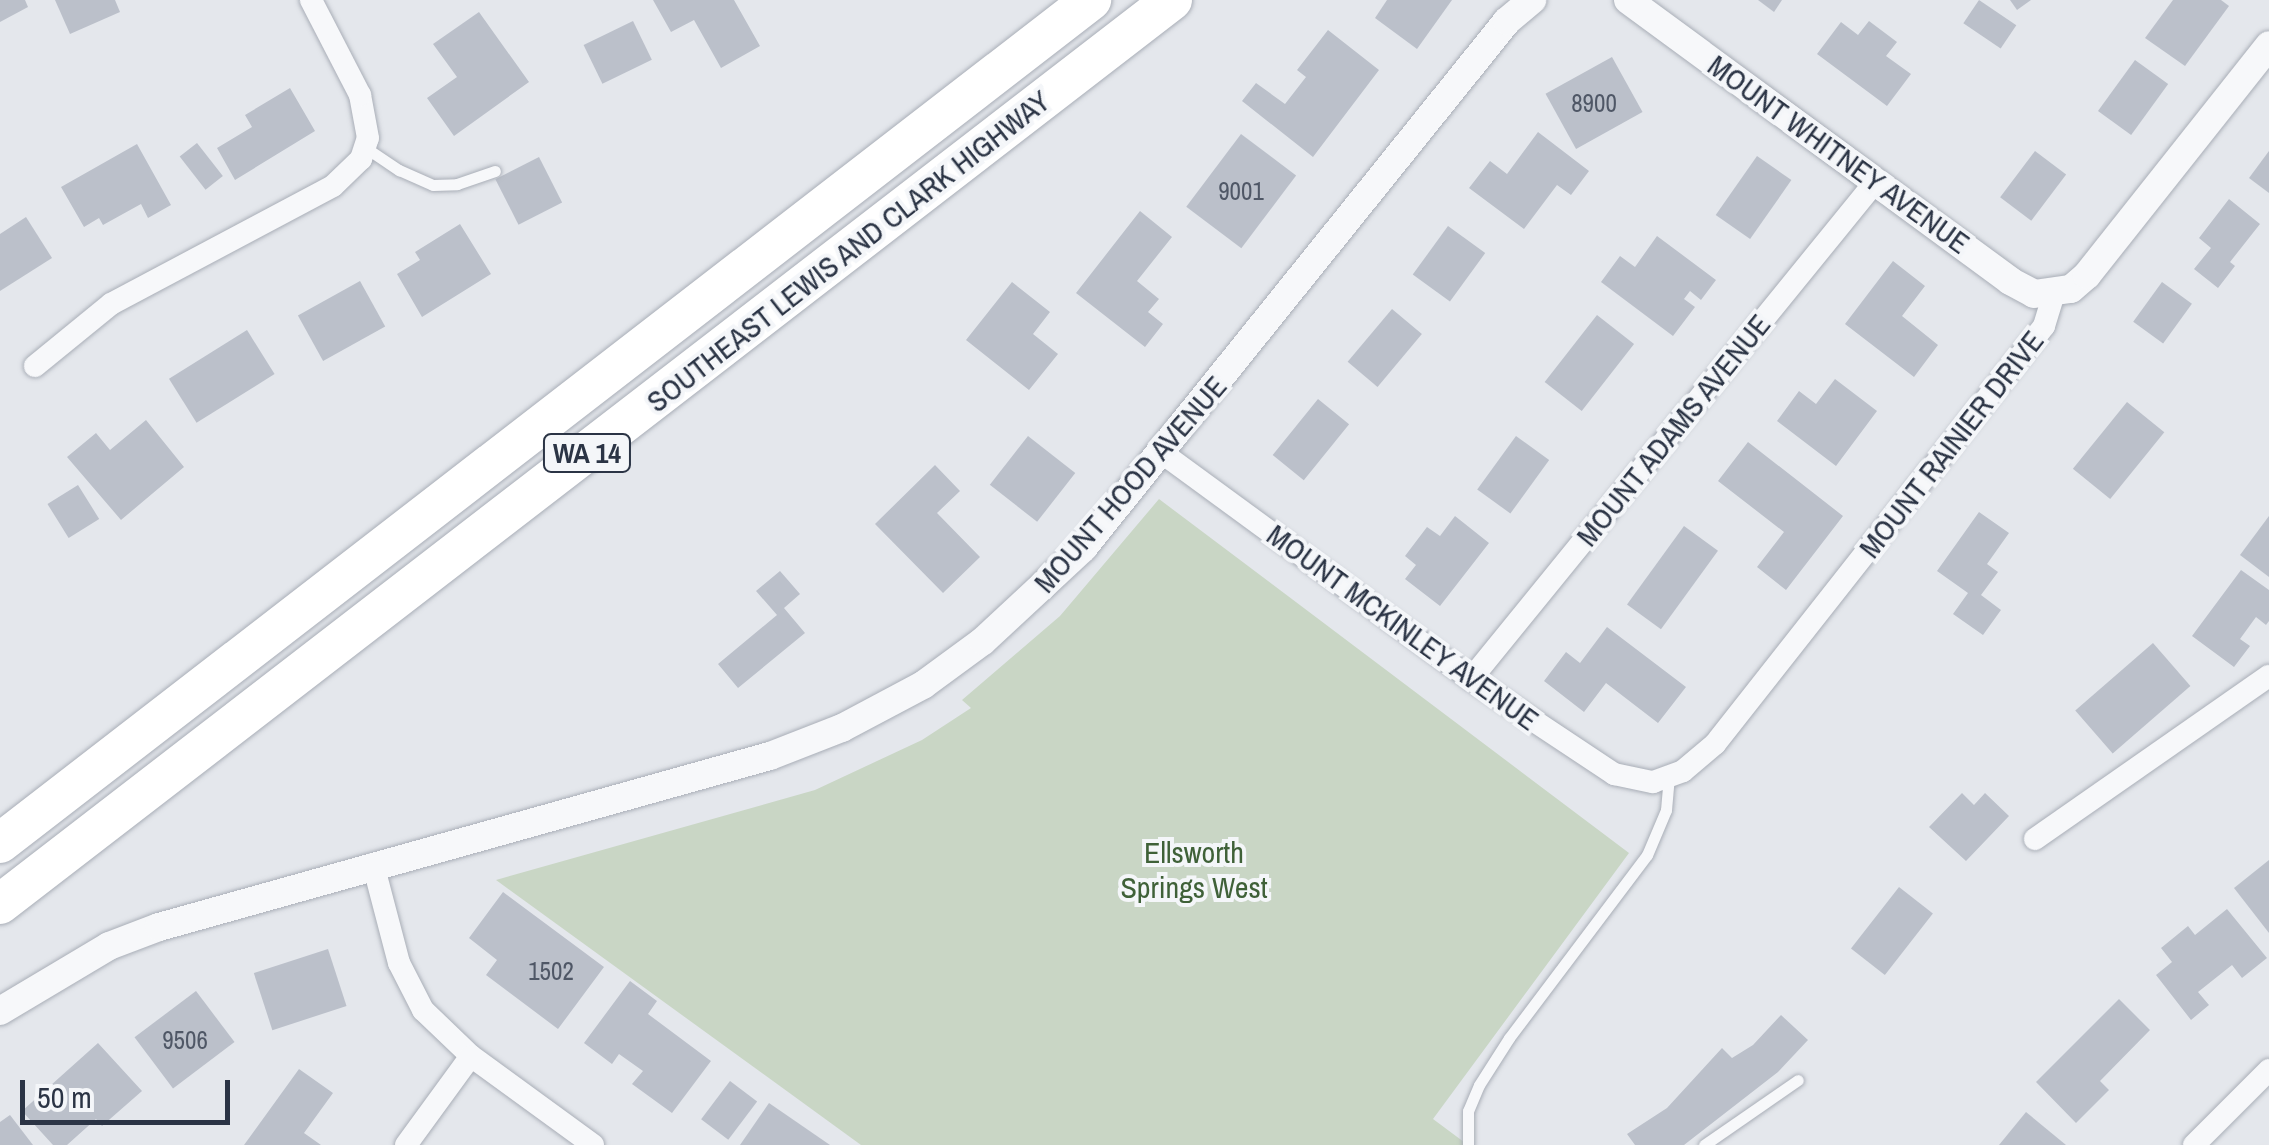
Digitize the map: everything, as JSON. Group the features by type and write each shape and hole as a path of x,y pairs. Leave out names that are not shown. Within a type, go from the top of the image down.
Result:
{"highway":[{"name":"SOUTHEAST LEWIS AND CLARK HIGHWAY","path":"0,904 1172,0"},
{"name":"SOUTHEAST LEWIS AND CLARK HIGHWAY","path":"0,842 1085,3"}],"street":[{"path":"35,366 111,304 333,186 351,171 366,148 360,95 311,0"},
{"name":"MOUNT HOOD AVENUE","path":"0,1010 109,946 159,927 770,756 883,708 983,641 1083,548 1507,20 1532,0"},
{"name":"MOUNT WHITNEY AVENUE","path":"1628,0 2010,280 2034,294 2054,293"},
{"name":"MOUNT RAINIER DRIVE","path":"1661,779 1684,771 1715,744 2044,326 2054,293 2071,289 2086,275 2269,46"},
{"name":"MOUNT ADAMS AVENUE","path":"1470,680 1876,181"},
{"name":"MOUNT MCKINLEY AVENUE","path":"1162,452 1470,680 1614,774 1661,779"},
{"path":"2036,839 2269,676"},
{"path":"373,864 399,964 422,1010 471,1056 593,1145"},
{"path":"406,1145 471,1056"},
{"path":"2194,1145 2269,1070"}],"lane":[{"path":"366,148 398,170 432,186 457,184 495,171"},
{"path":"1468,1145 1468,1111 1509,1038 1647,855 1666,810 1661,779"},
{"path":"1704,1145 1798,1080"}],"green space":[{"name":"Ellsworth Springs West","path":"1159,499 1629,853 1433,1119 1468,1145 861,1145 496,880 815,790 922,740 971,708 962,700 1060,616"}],"building":[{"path":"0,0 25,0 28,7 0,22"},
{"path":"55,0 115,0 120,12 70,34"},
{"path":"653,0 734,0 760,46 721,68 694,20 671,32"},
{"path":"1387,0 1452,0 1417,49 1375,18"},
{"path":"1758,0 1782,0 1774,12"},
{"path":"1979,0 2016,25 2001,48 1963,23"},
{"path":"2010,0 2031,0 2017,10"},
{"path":"2173,0 2221,0 2229,6 2185,66 2145,38"},
{"path":"479,12 529,82 454,136 427,98 457,77 433,44"},
{"path":"633,21 652,60 602,84 584,45"},
{"path":"1869,21 1897,42 1886,56 1911,74 1887,106 1817,54 1841,22 1858,35"},
{"path":"1328,30 1379,70 1313,157 1242,101 1256,83 1285,104 1306,77 1297,70"},
{"path":"1612,57 1643,112 1576,149 1546,94"},
{"path":"2135,60 2168,84 2131,135 2098,111"},
{"path":"290,88 315,131 235,180 217,148 252,127 245,115"},
{"path":"1538,132 1589,171 1571,195 1557,185 1524,229 1469,188 1490,161 1507,174"},
{"path":"1241,134 1296,176 1241,248 1186,207"},
{"path":"197,143 223,176 206,190 180,157"},
{"path":"137,144 171,205 148,218 141,204 103,225 99,218 84,227 61,187"},
{"path":"2035,151 2066,174 2031,221 2000,197"},
{"path":"2269,151 2269,193 2249,178"},
{"path":"1757,156 1791,180 1750,239 1716,215"},
{"path":"539,157 562,202 518,225 495,179"},
{"path":"2229,199 2260,224 2230,262 2235,266 2218,288 2194,269 2211,248 2199,238"},
{"path":"1140,211 1172,237 1137,281 1159,299 1148,312 1163,324 1145,347 1076,293"},
{"path":"26,217 52,258 0,291 0,234"},
{"path":"460,224 491,274 422,317 397,274 420,260 415,252"},
{"path":"1448,226 1485,253 1450,302 1413,275"},
{"path":"1657,236 1716,280 1701,300 1690,291 1684,299 1695,307 1673,336 1601,282 1620,256 1635,267"},
{"path":"1893,261 1925,286 1902,316 1938,345 1914,377 1845,324"},
{"path":"360,281 385,326 323,361 298,315"},
{"path":"1012,282 1050,312 1033,334 1058,354 1029,390 966,340"},
{"path":"2162,282 2192,304 2163,343 2133,322"},
{"path":"1392,309 1422,334 1378,387 1348,362"},
{"path":"1597,315 1634,344 1582,411 1545,382"},
{"path":"247,330 275,374 197,423 169,379"},
{"path":"1835,379 1877,411 1836,466 1777,421 1799,391 1816,404"},
{"path":"1318,399 1349,424 1304,480 1273,455"},
{"path":"2127,402 2164,432 2110,499 2073,469"},
{"path":"146,420 184,467 121,520 67,457 96,433 110,450"},
{"path":"1028,436 1075,473 1037,522 990,485"},
{"path":"1516,436 1549,460 1510,513 1477,489"},
{"path":"1748,442 1843,516 1786,590 1757,567 1784,532 1718,481"},
{"path":"935,465 960,491 937,513 980,557 943,593 875,524"},
{"path":"78,485 99,519 69,538 47,504"},
{"path":"1979,512 2009,533 1987,564 1998,572 1981,595 2001,610 1983,635 1953,614 1968,593 1937,571"},
{"path":"1455,516 1489,543 1440,606 1405,579 1416,565 1405,556 1427,527 1440,536"},
{"path":"2269,516 2269,577 2240,555"},
{"path":"1684,526 1718,551 1661,629 1627,604"},
{"path":"2241,570 2269,590 2269,621 2266,625 2256,617 2240,639 2250,646 2234,667 2192,636"},
{"path":"780,571 800,594 784,608 805,633 738,688 718,664 777,615 756,591"},
{"path":"1607,627 1686,687 1658,723 1606,683 1584,712 1544,681 1566,652 1580,663"},
{"path":"2153,643 2190,686 2113,754 2075,711"},
{"path":"1962,793 1974,805 1985,793 2009,816 1966,861 1929,827"},
{"path":"2269,860 2269,933 2234,888"},
{"path":"1899,887 1933,913 1885,975 1851,948"},
{"path":"503,892 604,967 558,1029 486,975 497,960 469,938"},
{"path":"2227,909 2267,958 2242,978 2232,965 2198,992 2209,1005 2191,1020 2156,975 2172,962 2161,948 2188,926 2195,935"},
{"path":"328,949 347,1006 272,1030 254,973"},
{"path":"630,981 657,1001 648,1014 711,1061 672,1113 632,1084 643,1071 619,1054 612,1064 584,1043"},
{"path":"196,991 235,1042 173,1088 135,1037"},
{"path":"2119,999 2150,1030 2100,1081 2109,1090 2076,1123 2036,1082"},
{"path":"1781,1015 1808,1040 1778,1072 1684,1145 1635,1145 1627,1134 1667,1108 1722,1048 1732,1058 1753,1045"},
{"path":"98,1043 142,1091 102,1126 96,1119 67,1145 53,1145 22,1111"},
{"path":"299,1069 333,1093 304,1133 321,1145 244,1145"},
{"path":"730,1081 757,1101 728,1140 701,1119"},
{"path":"769,1103 830,1145 740,1145"},
{"path":"2026,1112 2066,1145 1999,1145"},
{"path":"10,1115 33,1145 0,1145 0,1122"}]}
